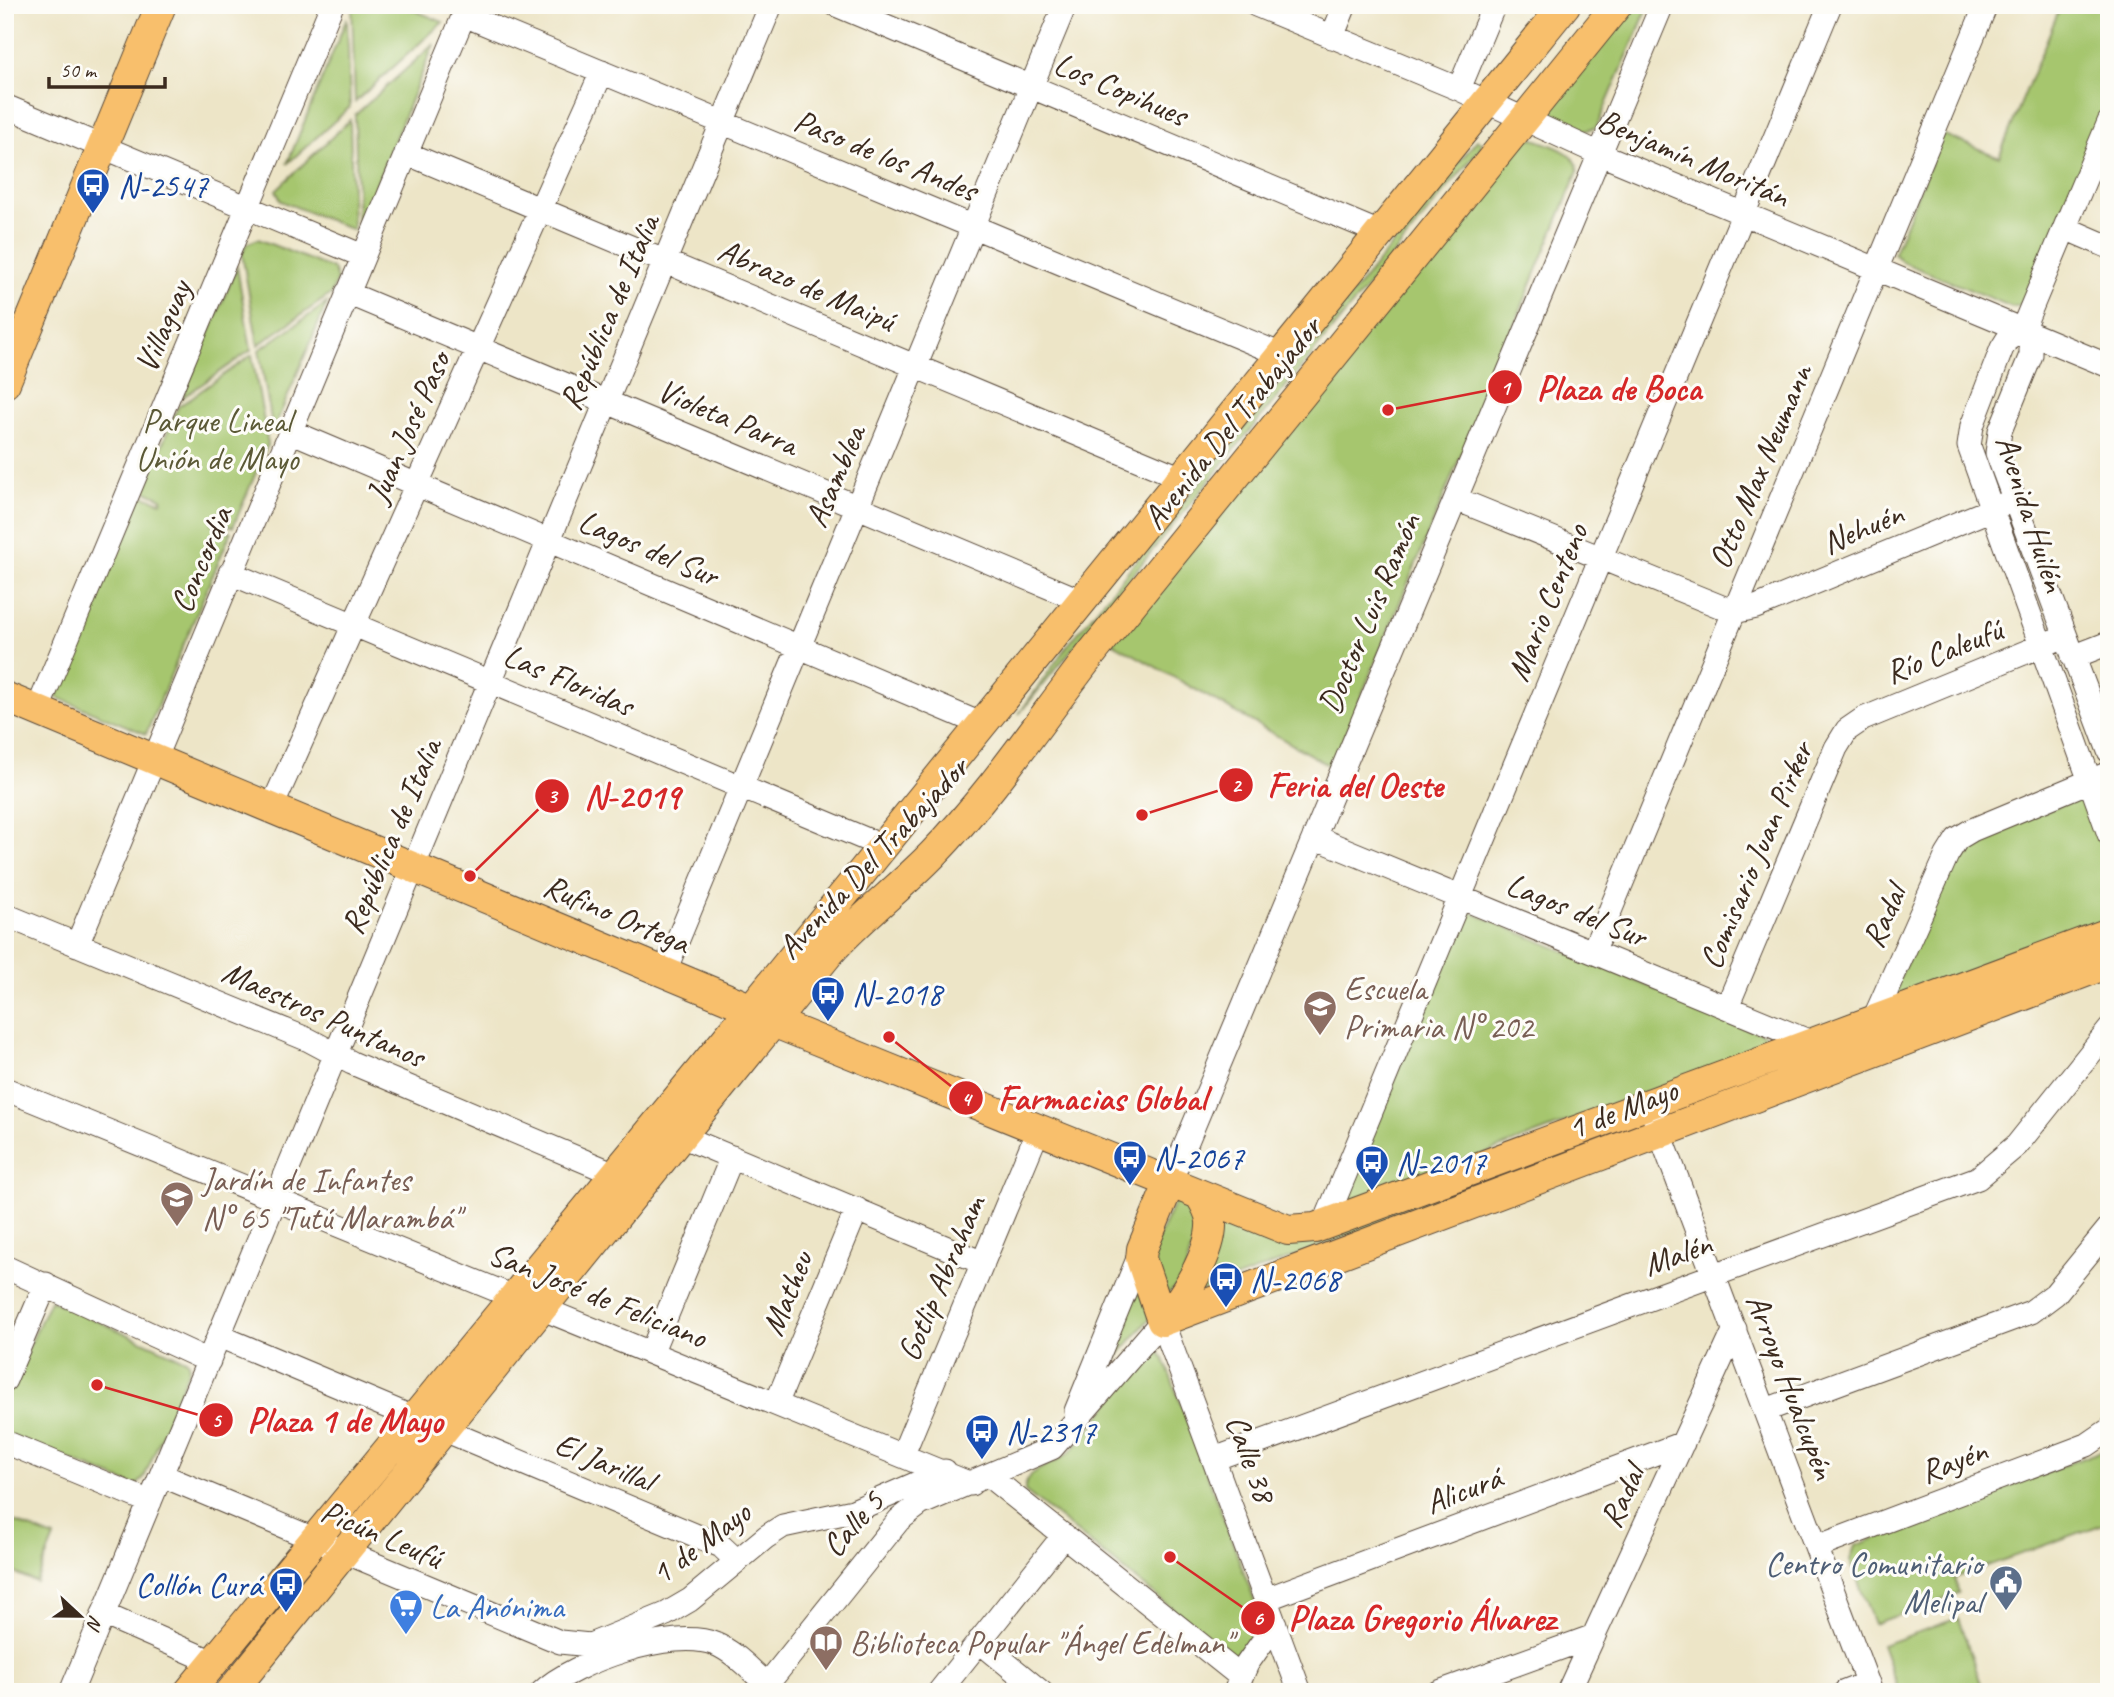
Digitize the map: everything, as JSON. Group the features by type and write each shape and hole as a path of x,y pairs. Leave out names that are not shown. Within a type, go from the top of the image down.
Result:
{"main road":[{"path":"5,383 162,5"},
{"name":"Avenida Del Trabajador","path":"189,1692 414,1418 528,1301 681,1136 762,1015 882,846 1565,5"},
{"name":"Avenida Del Trabajador","path":"231,1692 345,1554 442,1429 615,1174 762,1015 850,929 935,852 1523,118 1617,5"},
{"name":"Rufino Ortega","path":"5,697 762,1015 1200,1195"},
{"name":"1 de Mayo","path":"1200,1195 1288,1230 1324,1225 2109,933"},
{"name":"1 de Mayo","path":"1162,1321 2109,963"},
{"name":"Doctor Luis Ramón","path":"1142,1249 1170,1182"},
{"name":"Calle 5","path":"1162,1321 1187,1289 1210,1232 1210,1213 1200,1195"},
{"name":"Calle 38","path":"1142,1249 1142,1269 1162,1321"}],"street":[{"name":"Villaguay","path":"37,711 332,5"},
{"name":"República de Italia","path":"71,1692 771,5"},
{"name":"Los Copihues","path":"836,5 1381,233"},
{"name":"Asamblea","path":"664,973 1065,5"},
{"name":"Benjamín Moritán","path":"1256,5 1460,89 1600,154 2109,366"},
{"path":"1332,37 1345,5"},
{"path":"1460,89 1494,5"},
{"name":"Doctor Luis Ramón","path":"1170,1182 1662,5"},
{"name":"Mario Centeno","path":"1324,1225 1830,5"},
{"name":"Otto Max Neumann","path":"1593,952 1986,5"},
{"name":"Paso de los Andes","path":"466,10 602,72 1282,355"},
{"name":"Concordia","path":"77,944 466,10"},
{"name":"Juan José Paso","path":"271,809 602,72"},
{"path":"5,106 363,256"},
{"path":"2022,330 2107,132"},
{"name":"Abrazo de Maipú","path":"406,153 1182,478"},
{"path":"2065,228 2109,247"},
{"name":"Violeta Parra","path":"347,293 1082,601"},
{"name":"Avenida Huilén","path":"2109,751 2014,500 1997,445 2031,355 2031,345 2022,330 2007,340 2002,348 1970,433 1970,452 2041,646 2099,778 2109,834"},
{"name":"Lagos del Sur","path":"290,431 981,724"},
{"path":"1456,499 1734,612"},
{"name":"Nehuén","path":"1734,612 1756,607 2014,500"},
{"name":"Las Floridas","path":"230,573 882,846"},
{"name":"Río Caleufú","path":"1847,730 1863,719 2041,646 2069,647 2109,643"},
{"name":"Comisario Juan Pirker","path":"1727,1007 1836,748 1847,730"},
{"name":"Radal","path":"1872,1021 1947,855 1957,839 1972,830 2099,778"},
{"name":"Lagos del Sur","path":"1314,836 1813,1043"},
{"name":"Maestros Puntanos","path":"5,915 615,1174"},
{"name":"Malén","path":"1214,1459 1978,1178 2017,1145 2109,1030"},
{"name":"San José de Feliciano","path":"5,1089 945,1471 980,1480 1063,1535 1238,1684"},
{"name":"Arroyo Hualcupén","path":"1647,1105 1661,1132 1870,1687"},
{"name":"Gotlip Abraham","path":"903,1454 1039,1128"},
{"path":"681,1136 983,1263"},
{"path":"652,1351 732,1157"},
{"name":"Matheu","path":"777,1402 857,1209"},
{"path":"1766,1410 2031,1312 2055,1294 2109,1228"},
{"name":"Calle 5","path":"1069,1428 1142,1249"},
{"path":"5,1267 209,1361"},
{"path":"5,1380 46,1284"},
{"name":"Calle 5","path":"764,1688 899,1520 920,1504 1041,1455 1061,1440 1162,1321"},
{"name":"Calle 38","path":"1162,1321 1300,1692"},
{"name":"Radal","path":"1568,1692 1735,1329"},
{"path":"219,1336 414,1418"},
{"name":"El Jarillal","path":"442,1429 720,1546 737,1561"},
{"name":"Rayén","path":"1817,1547 2087,1445 2109,1430"},
{"path":"5,1442 150,1502"},
{"name":"Alicurá","path":"1266,1599 1683,1443"},
{"name":"1 de Mayo","path":"579,1646 590,1645 678,1608 783,1526 853,1511 945,1471"},
{"name":"Picún Leufú","path":"161,1475 560,1642 579,1646"},
{"path":"939,1692 1063,1535"},
{"path":"103,1614 214,1662"},
{"path":"1238,1684 1275,1624"},
{"path":"1439,1692 1594,1636"},
{"path":"542,1692 568,1673 649,1643 677,1637 703,1640 722,1647 764,1688"},
{"path":"979,1642 1041,1692"},
{"path":"1846,1692 1870,1687"}],"green space":[{"path":"352,5 401,5 443,22 355,102"},
{"path":"1628,5 1649,5 1597,126 1578,130 1556,121 1546,112"},
{"path":"2061,5 2109,5 2109,100 2028,294 2020,305 2012,307 1902,262 1894,253 1942,134 1999,157"},
{"path":"347,18 350,107 287,164"},
{"path":"434,44 358,228 355,115"},
{"path":"350,120 353,230 281,201 276,190"},
{"path":"1526,136 1566,153 1577,164 1578,171 1332,767 1110,641"},
{"path":"1477,140 1482,142 1481,147 1019,714 1064,650"},
{"name":"Parque Lineal Unión de Mayo","path":"258,239 333,269 337,279 331,294 258,345 242,254 246,244"},
{"name":"Parque Lineal Unión de Mayo","path":"237,267 251,350 182,398"},
{"name":"Parque Lineal Unión de Mayo","path":"327,303 273,431 259,350"},
{"path":"252,355 268,444 233,527 213,520 212,524 231,532 146,734 56,697 141,495 161,502 162,498 143,490 178,407"},
{"path":"2082,796 2092,806 2104,837 2109,923 1897,999 1894,989 1961,844"},
{"path":"1463,909 1777,1040 1776,1043 1352,1204 1345,1200"},
{"path":"1631,1119 1635,1128 1195,1294 1217,1214 1280,1238"},
{"path":"1176,1199 1202,1211 1182,1282 1167,1294 1149,1258"},
{"path":"1140,1282 1150,1318 1101,1376"},
{"path":"50,1300 188,1361 189,1369 144,1478 136,1486 5,1434 5,1400"},
{"path":"1152,1349 1159,1352 1164,1359 1260,1616 1259,1628 1237,1656 1233,1657 1025,1491 1029,1477 1064,1457 1081,1441 1145,1352"},
{"path":"2109,1448 2109,1522 1954,1578 1959,1593 1874,1624 1850,1560 1855,1546"},
{"path":"5,1518 54,1538 36,1582 5,1569"},
{"path":"1958,1618 1984,1692 1899,1692 1882,1645"}],"place":[{"name":"N-2547","path":"93,215"},
{"name":"Plaza de Boca","path":"1388,410"},
{"name":"Feria del Oeste","path":"1142,815"},
{"name":"N-2019","path":"470,876"},
{"name":"N-2018","path":"828,1023"},
{"name":"Farmacias Global","path":"889,1037"},
{"name":"Escuela Primaria N° 202","path":"1320,1037"},
{"name":"N-2067","path":"1130,1187"},
{"name":"N-2017","path":"1372,1192"},
{"name":"Jardín de Infantes N° 65 \"Tutú Marambá\"","path":"177,1228"},
{"name":"N-2068","path":"1226,1309"},
{"name":"Plaza 1 de Mayo","path":"97,1385"},
{"name":"N-2317","path":"982,1461"},
{"name":"Plaza Gregorio Álvarez","path":"1170,1557"},
{"name":"Centro Comunitario Melipal","path":"2006,1612"},
{"name":"Collón Curá","path":"286,1614"},
{"name":"La Anónima","path":"406,1636"},
{"name":"Biblioteca Popular \"Ángel Edelman\"","path":"826,1672"}]}
